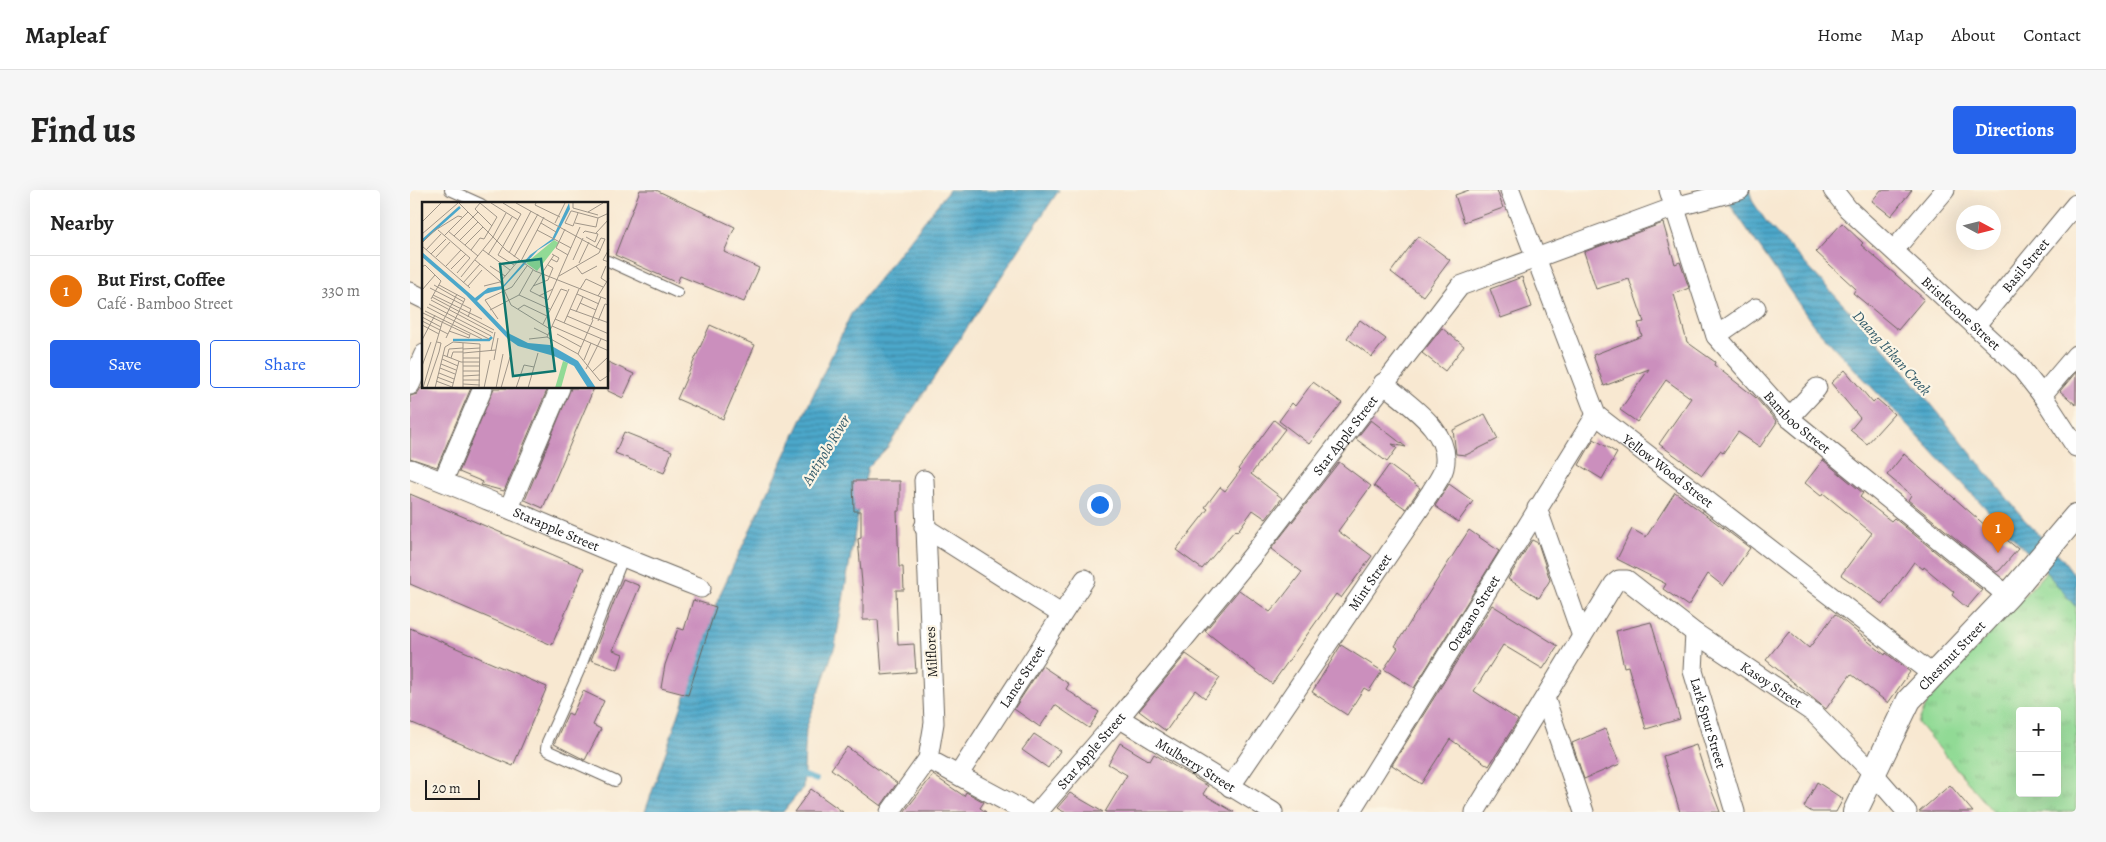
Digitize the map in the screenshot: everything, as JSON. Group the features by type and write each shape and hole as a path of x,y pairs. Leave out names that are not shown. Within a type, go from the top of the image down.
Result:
{"street":[{"name":"Star Apple Street","path":"1038,812 1119,718 1252,556 1383,383 1460,286 1536,259 1672,199 1714,198 1740,190"},
{"name":"Bristlecone Street","path":"1833,190 1848,209 2020,367 2076,447"},
{"path":"1894,250 1945,190"},
{"path":"1518,195 1536,259 1596,415"},
{"name":"Bamboo Street","path":"1672,199 1716,336 1789,418 2008,596"},
{"name":"Basil Street","path":"1975,326 2076,204"},
{"path":"410,292 422,298"},
{"path":"1716,336 1756,308"},
{"path":"2042,396 2076,355"},
{"path":"410,385 422,358"},
{"name":"Mint Street","path":"1230,787 1431,492 1444,469 1445,451 1437,431 1383,383"},
{"path":"1789,418 1817,388"},
{"path":"443,481 483,389"},
{"path":"509,508 560,389"},
{"name":"Oregano Street","path":"1350,812 1596,415"},
{"name":"Yellow Wood Street","path":"1596,415 1932,674"},
{"name":"Starapple Street","path":"410,469 509,508 623,558 700,588"},
{"name":"Milflores","path":"890,812 928,759 934,723 924,527 924,480"},
{"path":"1475,812 1582,636 1538,508"},
{"name":"Chestnut Street","path":"1855,812 1909,700 2008,596 2076,516"},
{"path":"924,527 1061,614"},
{"name":"Lance Street","path":"959,774 1085,579"},
{"name":"Kasoy Street","path":"1582,636 1620,580 1627,580 1695,633 1814,712 1873,773 1907,812"},
{"name":"Lark Spur Street","path":"1695,633 1693,671 1736,812"},
{"path":"1544,698 1584,812"},
{"name":"Mulberry Street","path":"1119,718 1273,812"},
{"path":"928,759 959,774 1026,812"}],"lane":[{"path":"450,190 477,202"},
{"path":"609,261 678,293"},
{"path":"615,781 546,748 550,732 579,671 623,558"}],"green space":[{"path":"2046,572 2076,607 2076,812 1993,812 1918,723 1928,701"}],"water":[{"name":"Antipolo River","path":"949,190 1059,190 887,448 868,467 835,646 806,729 803,788 783,812 645,812 721,592 851,314"},
{"path":"1720,190 1749,190 1753,202 1768,224 1898,363 2024,519 2062,558 2076,577 2076,607 2046,572 1814,326"}],"building":[{"path":"640,190 656,190 735,227 724,252 759,268 744,302 680,276 677,283 615,255"},
{"path":"1469,190 1497,190 1503,208 1464,222 1455,195"},
{"path":"1881,190 1912,190 1891,216 1872,201"},
{"path":"1663,223 1675,264 1680,262 1689,288 1674,294 1687,342 1715,362 1714,365 1755,397 1777,422 1760,447 1738,432 1723,453 1720,451 1702,475 1659,444 1691,398 1666,380 1637,422 1620,410 1649,369 1604,386 1593,355 1642,336 1638,323 1644,322 1629,279 1596,289 1584,252"},
{"path":"1842,223 1863,243 1861,245 1924,299 1898,330 1853,293 1856,289 1816,252"},
{"path":"1418,236 1450,260 1423,296 1391,272"},
{"path":"1522,277 1532,307 1501,318 1490,289"},
{"path":"1360,320 1386,339 1372,357 1347,338"},
{"path":"710,325 755,345 723,419 677,399"},
{"path":"1442,328 1464,346 1445,371 1422,353"},
{"path":"609,362 634,374 623,398 608,391"},
{"path":"1845,370 1873,403 1877,399 1894,414 1867,444 1850,430 1860,418 1831,383"},
{"path":"2076,372 2076,405 2060,391"},
{"path":"1313,382 1342,403 1309,444 1279,421 1292,403 1295,406"},
{"path":"421,388 471,389 437,467 410,458 410,396 417,394"},
{"path":"494,389 548,389 504,491 481,485 483,482 459,472"},
{"path":"571,389 594,389 543,508 525,500"},
{"path":"1485,414 1498,439 1466,455 1456,454 1453,430"},
{"path":"1274,420 1285,429 1251,474 1282,498 1266,519 1253,510 1237,532 1235,530 1202,569 1176,550 1208,509 1205,507 1220,487 1225,491 1240,471 1238,469"},
{"path":"1371,420 1406,447 1392,444 1397,448 1387,462 1356,439"},
{"path":"624,432 672,451 664,473 615,453"},
{"path":"1594,439 1617,453 1602,479 1579,465"},
{"path":"1904,454 1995,534 1997,532 2018,549 2000,570 1997,572 1908,500 1911,495 1887,475"},
{"path":"1823,460 1863,493 1860,497 1891,521 1894,518 1982,590 1967,608 1952,595 1954,592 1924,567 1923,569 1914,562 1883,605 1841,575 1872,533 1823,493 1821,496 1805,483"},
{"path":"1339,462 1371,486 1338,531 1372,556 1341,598 1336,594 1272,684 1205,631 1239,590 1270,612 1279,602 1302,572 1271,549"},
{"path":"1389,465 1420,488 1406,509 1374,486"},
{"path":"853,481 900,481 900,511 897,511 899,567 903,567 904,590 896,590 898,645 914,644 916,672 882,675 878,620 863,620 863,594 858,539 861,538 861,511 854,511"},
{"path":"1449,484 1473,501 1458,522 1435,506"},
{"path":"1675,492 1750,548 1723,586 1708,574 1688,606 1663,589 1666,584 1617,559 1632,529 1646,537"},
{"path":"410,494 584,568 552,645 410,584"},
{"path":"1469,530 1499,551 1414,688 1384,669 1398,648 1395,646"},
{"path":"1532,540 1538,543 1550,580 1539,598 1508,579"},
{"path":"623,579 640,586 613,650 623,654 618,670 591,660"},
{"path":"693,600 716,607 688,695 661,688 665,665 678,628 684,630"},
{"path":"1492,605 1558,646 1543,669 1503,645 1474,691 1518,720 1489,766 1450,739 1421,784 1392,765"},
{"path":"1835,614 1885,655 1886,653 1910,672 1888,703 1851,674 1826,709 1766,660 1789,631 1809,648"},
{"path":"1651,622 1680,719 1646,729 1628,666 1624,667 1616,631"},
{"path":"410,628 547,687 513,766 410,722"},
{"path":"1341,645 1382,671 1369,691 1364,688 1347,715 1312,692"},
{"path":"1186,654 1220,678 1205,698 1195,690 1166,731 1139,711"},
{"path":"1042,666 1069,684 1066,689 1099,712 1089,728 1055,705 1040,727 1014,709"},
{"path":"583,691 604,701 593,725 601,729 585,760 554,744 568,713 572,715"},
{"path":"1605,729 1620,764 1584,779 1572,743"},
{"path":"1034,734 1060,751 1048,768 1022,750"},
{"path":"1120,743 1150,761 1154,754 1208,786 1203,794 1234,812 1105,812 1127,775 1108,764"},
{"path":"1696,745 1720,812 1680,812 1663,756"},
{"path":"847,747 897,783 881,806 831,769"},
{"path":"933,775 964,796 966,792 984,802 980,808 986,812 904,812"},
{"path":"1817,782 1843,799 1836,812 1812,812 1804,807"},
{"path":"1950,785 1973,812 1919,812"},
{"path":"811,789 843,812 794,812"},
{"path":"1070,793 1103,812 1064,812 1057,808"}],"waterway":[{"path":"797,773 816,780"}],"place":[{"name":"But First, Coffee","path":"1998,553"}],"water label":[{"name":"Daang Itikan Creek","path":"1892,353"}]}
